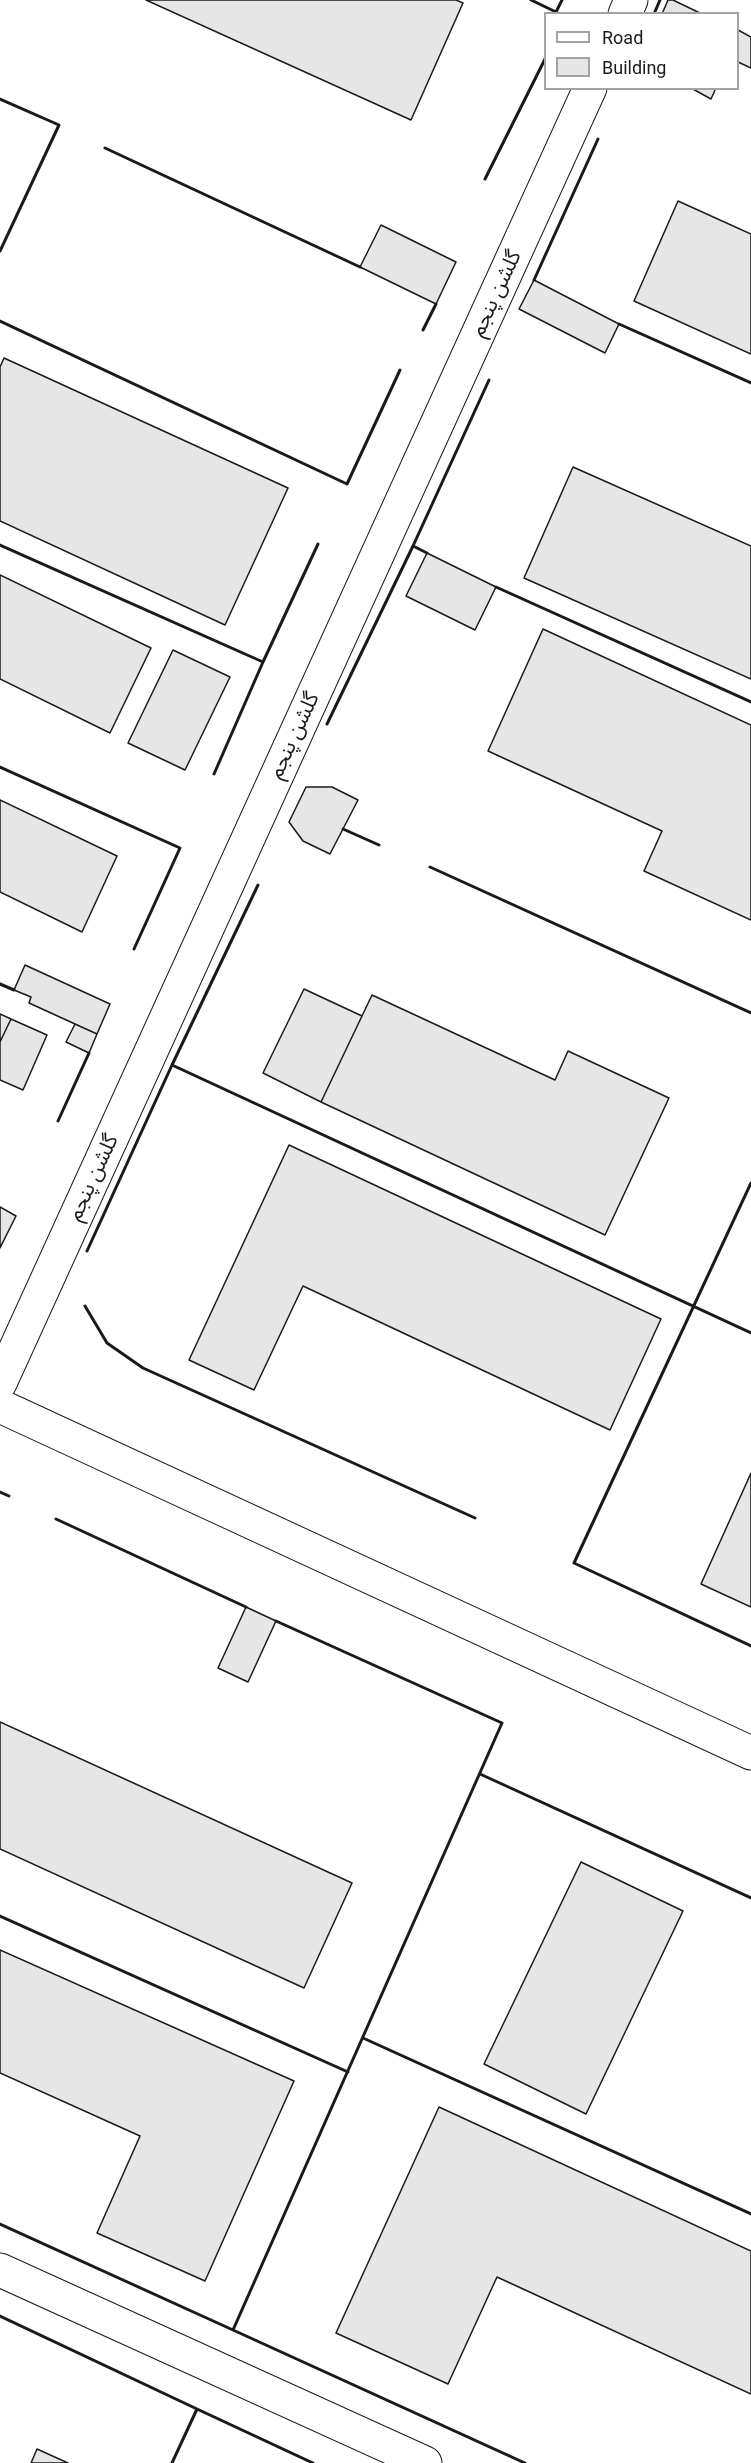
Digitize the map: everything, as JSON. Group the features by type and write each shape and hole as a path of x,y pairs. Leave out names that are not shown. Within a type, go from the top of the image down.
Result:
{"street":[{"name":"گلشن پنجم","path":"0,1383 589,90"},
{"path":"0,1406 751,1753"},
{"path":"0,2270 425,2463"}],"building":[{"path":"146,0 456,0 463,3 411,120"},
{"path":"668,0 673,0 698,12 663,12"},
{"path":"739,31 751,37 751,68 739,62"},
{"path":"695,90 715,90 711,99"},
{"path":"678,201 751,234 751,354 634,301"},
{"path":"381,225 456,262 436,304 360,267"},
{"path":"534,280 619,324 605,353 519,309"},
{"path":"4,358 288,488 225,625 0,521 0,367"},
{"path":"573,467 751,546 751,679 524,578"},
{"path":"427,553 496,587 475,630 406,596"},
{"path":"0,575 151,648 110,733 0,679"},
{"path":"543,629 751,725 751,920 644,871 662,831 488,751"},
{"path":"173,650 230,677 185,770 128,743"},
{"path":"306,787 332,787 358,800 330,854 303,841 289,822"},
{"path":"0,800 117,856 82,932 0,892"},
{"path":"25,965 110,1004 97,1034 29,1003 31,997 14,990"},
{"path":"304,989 362,1016 321,1102 263,1073"},
{"path":"372,995 555,1080 568,1051 669,1098 605,1235 321,1102"},
{"path":"0,1014 11,1019 0,1042"},
{"path":"11,1019 47,1035 23,1090 0,1080 0,1042"},
{"path":"75,1024 97,1034 89,1053 66,1042"},
{"path":"289,1145 661,1319 610,1430 303,1286 254,1390 189,1360"},
{"path":"0,1207 16,1216 0,1248"},
{"path":"751,1473 751,1607 701,1584"},
{"path":"246,1607 276,1621 248,1682 218,1668"},
{"path":"0,1722 352,1883 304,1988 0,1849"},
{"path":"581,1862 683,1911 586,2114 484,2064"},
{"path":"0,1950 294,2081 205,2281 97,2233 140,2136 0,2073"},
{"path":"439,2107 751,2251 751,2394 497,2277 448,2384 336,2333"},
{"path":"37,2449 68,2463 31,2463"}],"wall":[{"path":"531,0 556,12 562,0"},
{"path":"655,12 660,0"},
{"path":"485,179 544,61"},
{"path":"0,99 59,125 0,251"},
{"path":"534,280 598,139"},
{"path":"105,148 360,267"},
{"path":"423,330 436,304"},
{"path":"0,321 347,484 400,370"},
{"path":"619,324 751,383"},
{"path":"413,546 489,380"},
{"path":"263,662 318,544"},
{"path":"0,545 263,662 214,774"},
{"path":"327,724 413,546 427,553"},
{"path":"496,587 751,702"},
{"path":"0,767 180,848 134,949"},
{"path":"343,829 379,845"},
{"path":"430,867 751,1013"},
{"path":"172,1065 258,885"},
{"path":"0,984 14,990"},
{"path":"58,1121 89,1053"},
{"path":"87,1251 172,1065 751,1333"},
{"path":"751,1183 574,1563 751,1646"},
{"path":"85,1306 107,1343 143,1368 475,1518"},
{"path":"0,1492 9,1496"},
{"path":"56,1519 246,1607"},
{"path":"0,2224 233,2330 502,1723 276,1621"},
{"path":"480,1774 751,1898"},
{"path":"0,1916 348,2072"},
{"path":"363,2038 751,2214"},
{"path":"0,2316 197,2409 172,2463"},
{"path":"233,2330 525,2463"},
{"path":"197,2409 313,2463"}]}
